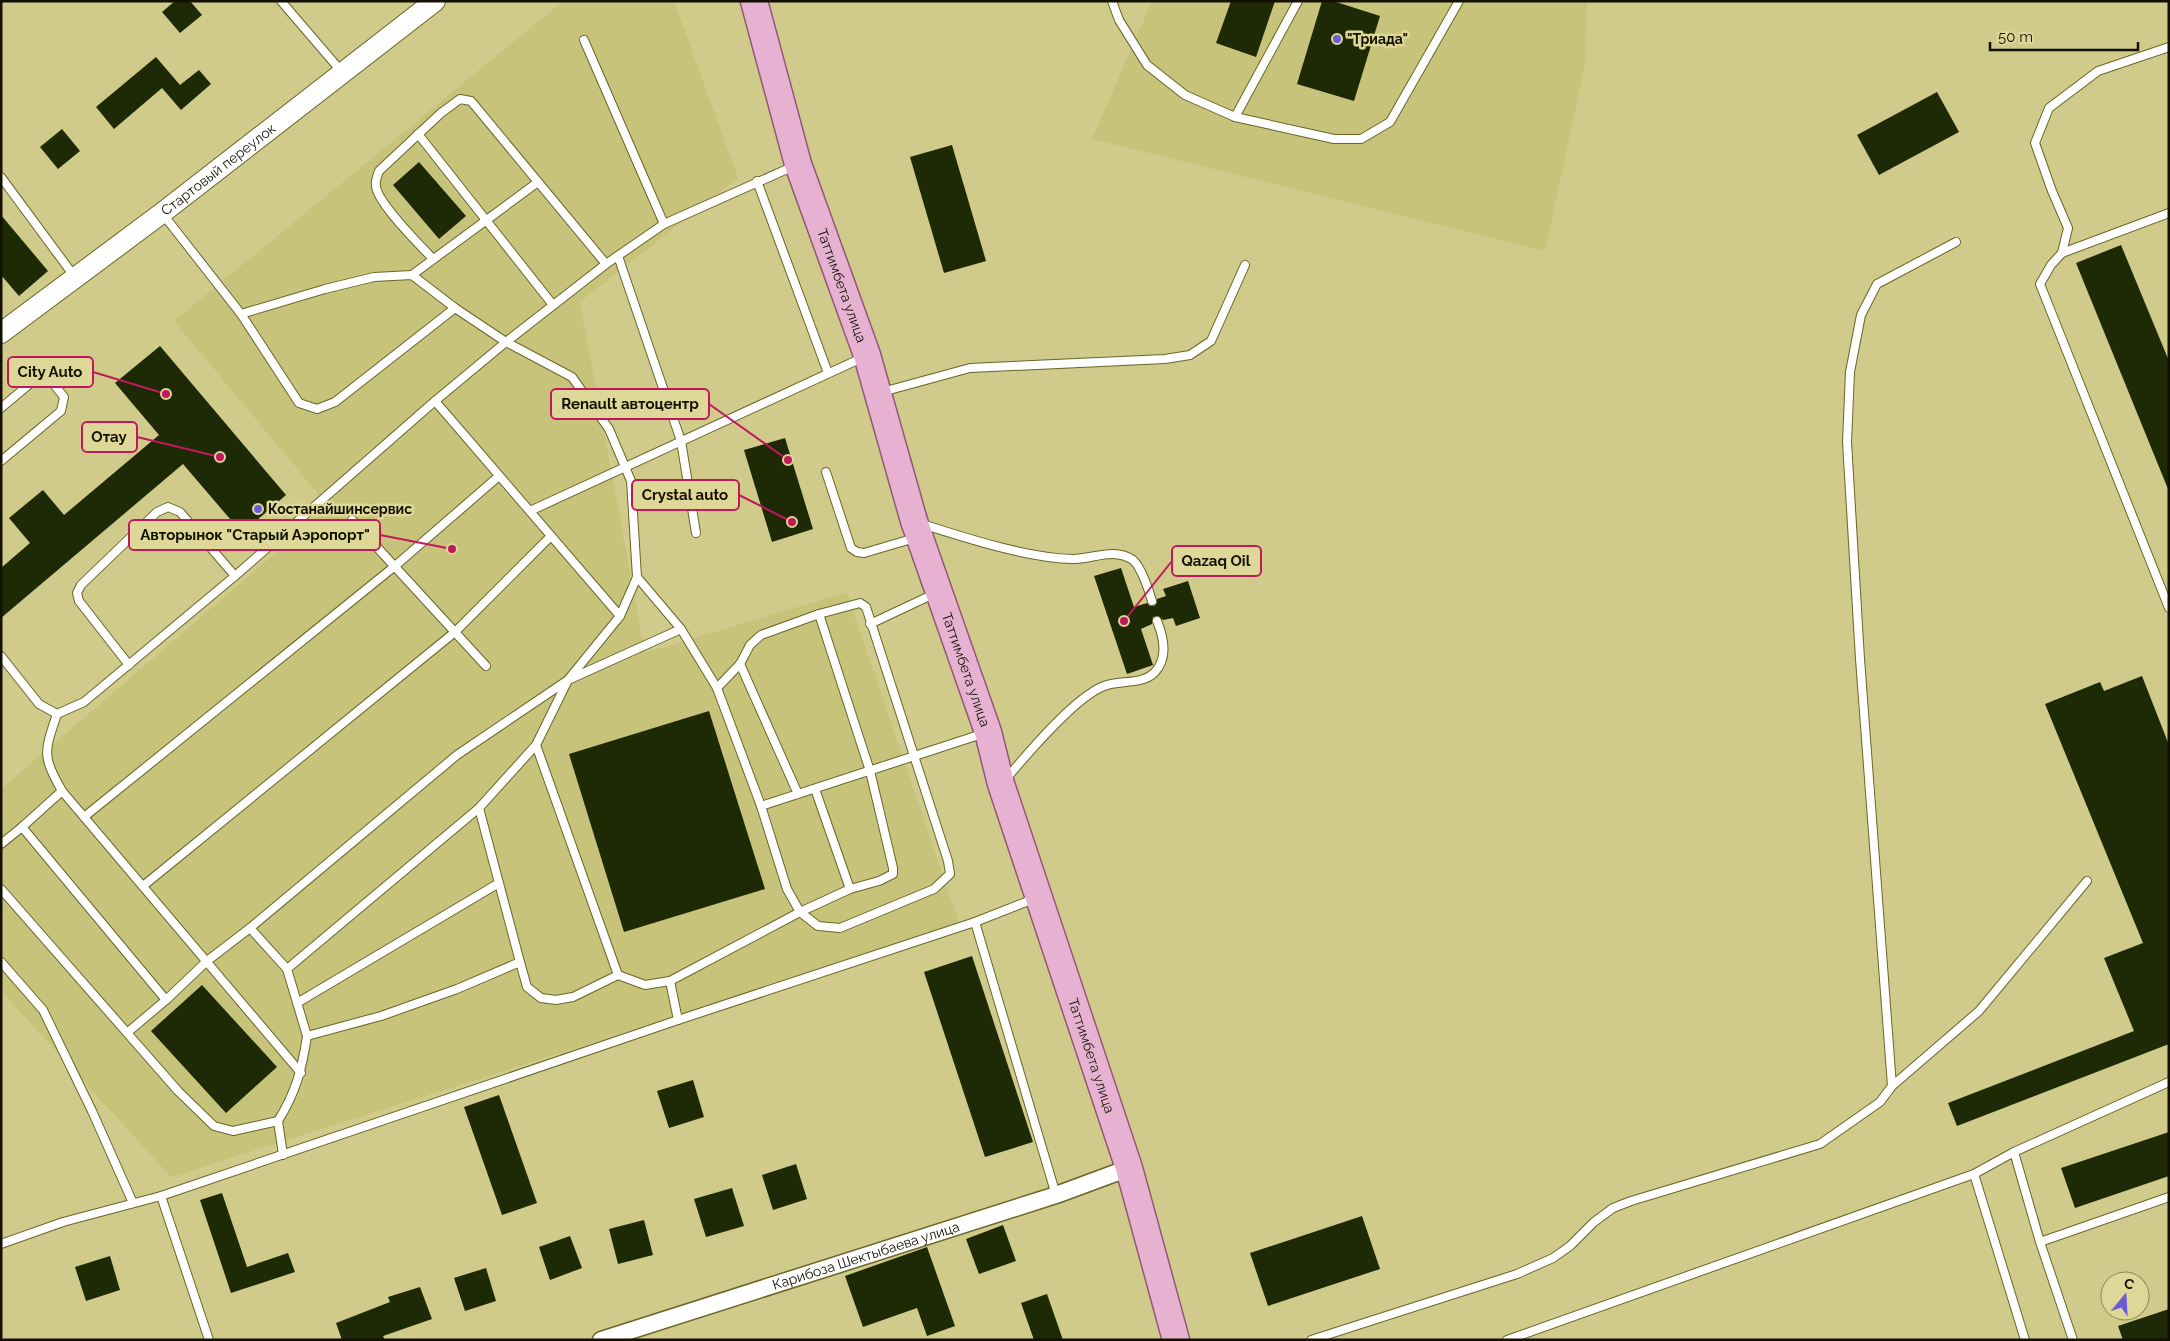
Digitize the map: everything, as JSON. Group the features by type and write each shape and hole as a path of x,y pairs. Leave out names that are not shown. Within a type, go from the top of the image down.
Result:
{"main road":[{"name":"Таттимбета улица","path":"754,1 798,164 868,355 917,529 988,732 1002,784 1129,1168 1176,1340"}],"street":[{"name":"Стартовый переулок","path":"1,333 162,214 434,1"},
{"name":"Карибоза Шектыбаева улица","path":"601,1340 1056,1195 1129,1168"}],"lane":[{"path":"281,1 342,73"},
{"path":"1112,1 1118,20 1147,65 1185,95 1235,117 1334,139 1361,139 1390,122 1459,1"},
{"path":"1235,117 1298,1"},
{"path":"584,40 664,224"},
{"path":"2062,253 2068,228 2052,191 2035,143 2049,108 2098,71 2169,47"},
{"path":"433,260 392,214 376,188 379,171 441,113 460,100 471,101 606,264"},
{"path":"418,134 553,305"},
{"path":"301,1072 62,791 49,768 45,752 57,714 84,702 235,576 435,401 506,342 606,264 664,224 798,164"},
{"path":"1,177 76,278"},
{"path":"757,181 828,373"},
{"path":"241,314 374,277 412,275 538,182"},
{"path":"2169,213 2062,253 2051,265 2040,284 2169,608"},
{"path":"162,214 241,314 299,403 317,409 335,402 455,308"},
{"path":"1892,1086 1860,659 1847,442 1850,372 1861,315 1877,284 1956,242"},
{"path":"618,256 680,441 696,533"},
{"path":"878,393 970,368 1165,359 1190,355 1211,341 1245,266"},
{"path":"287,969 480,808 536,745 568,680 620,616 638,577 631,481 608,429 572,377 506,342 455,308 412,275"},
{"path":"530,512 868,355"},
{"path":"1,408 44,372 64,397 61,412 1,460"},
{"path":"435,401 620,616"},
{"path":"826,472 851,548 857,552 864,553 917,529 1039,555 1074,559 1115,553 1134,560 1148,585 1152,601"},
{"path":"84,817 395,566 499,476"},
{"path":"129,665 79,601 77,593 81,585 157,512 168,507 180,512 235,576"},
{"path":"352,520 486,666"},
{"path":"143,886 455,632 551,536"},
{"path":"638,577 681,629 717,688 761,806 787,889 800,912 818,926 840,928 934,889 950,874 948,861 915,756 870,624 866,607 860,603 819,614 761,635 750,645 740,664 717,688"},
{"path":"870,624 939,592"},
{"path":"480,808 527,987 541,998 556,1000 573,997 618,975 645,985 670,981 800,912 850,889 879,882 892,874 893,868 870,771 819,614"},
{"path":"1002,784 1079,701 1103,686 1148,678 1156,671 1164,654 1162,632 1157,622"},
{"path":"128,1032 166,1000 207,961 250,928 458,755 568,680 681,629"},
{"path":"1,656 39,704 57,714"},
{"path":"740,664 798,794"},
{"path":"761,806 988,732"},
{"path":"536,745 618,975"},
{"path":"814,789 850,889"},
{"path":"1,844 62,791"},
{"path":"22,827 166,1000"},
{"path":"1311,1340 1517,1274 1553,1258 1570,1246 1594,1222 1613,1208 1631,1201 1820,1144 1880,1102 1892,1086 1979,1011 2086,881"},
{"path":"297,1003 499,883"},
{"path":"1,889 178,1091 214,1126 233,1130 278,1121"},
{"path":"1,1244 64,1222 161,1196 678,1020 975,922 1040,896"},
{"path":"975,922 1056,1195"},
{"path":"250,928 287,969 307,1036 301,1072 291,1100 278,1121 283,1155"},
{"path":"1,962 42,1010 92,1111 133,1203"},
{"path":"307,1036 381,1016 457,989 520,962"},
{"path":"670,981 678,1020"},
{"path":"1507,1340 1974,1174 2014,1152 2169,1082"},
{"path":"2014,1152 2040,1242 2073,1340"},
{"path":"1974,1174 2025,1340"},
{"path":"161,1196 209,1340"},
{"path":"2040,1242 2169,1197"}],"shaded area":[{"path":"563,1 674,1 738,178 580,302 645,653 847,592 960,926 171,1177 1,991 1,789 329,507 174,321"},
{"path":"1152,1 1587,1 1585,64 1545,251 1092,139"}],"building":[{"path":"175,1 190,1 202,15 180,33 162,12"},
{"path":"1231,1 1275,1 1256,57 1216,43"},
{"path":"1322,1 1333,1 1380,16 1354,101 1297,84"},
{"path":"156,57 180,85 199,70 211,84 181,110 162,88 114,129 96,107"},
{"path":"1937,92 1959,132 1879,175 1857,135"},
{"path":"62,129 80,151 58,169 40,147"},
{"path":"952,145 986,261 944,273 910,157"},
{"path":"419,162 466,216 439,239 393,185"},
{"path":"1,215 48,271 19,296 1,275"},
{"path":"2121,245 2169,361 2168,489 2076,263"},
{"path":"160,346 286,495 242,533 183,464 1,618 1,568 30,543 9,518 43,490 64,515 159,435 115,383"},
{"path":"785,438 813,529 772,542 744,450"},
{"path":"1121,568 1134,607 1147,603 1150,606 1154,606 1157,603 1157,599 1166,596 1163,589 1188,581 1200,618 1176,626 1173,618 1163,620 1158,616 1153,617 1152,624 1141,629 1153,665 1127,674 1094,576"},
{"path":"2142,676 2169,745 2169,1044 1957,1126 1948,1103 2134,1031 2104,958 2143,943 2045,704 2100,682 2104,691"},
{"path":"709,711 765,889 624,932 569,754"},
{"path":"972,956 1033,1142 985,1157 924,972"},
{"path":"202,985 277,1067 226,1113 151,1031"},
{"path":"693,1080 704,1117 669,1128 657,1091"},
{"path":"499,1095 537,1203 502,1215 464,1107"},
{"path":"2169,1132 2169,1176 2075,1208 2061,1168"},
{"path":"796,1164 807,1199 773,1210 762,1175"},
{"path":"732,1188 744,1226 706,1237 694,1199"},
{"path":"222,1193 247,1267 288,1253 295,1272 231,1293 200,1200"},
{"path":"1362,1216 1380,1269 1268,1306 1250,1253"},
{"path":"644,1220 653,1255 618,1264 609,1229"},
{"path":"1003,1225 1016,1261 979,1274 966,1239"},
{"path":"570,1236 582,1268 550,1280 539,1247"},
{"path":"927,1247 955,1326 927,1336 917,1308 863,1327 845,1276"},
{"path":"110,1256 120,1290 86,1301 75,1267"},
{"path":"486,1268 496,1301 465,1311 454,1278"},
{"path":"420,1287 432,1319 383,1336 385,1340 342,1340 336,1323 390,1302 388,1297"},
{"path":"1047,1294 1063,1340 1034,1340 1021,1303"},
{"path":"2169,1309 2169,1340 2123,1340 2118,1326 2133,1321 2150,1321 2150,1315"}],"place":[{"name":"\"Триада\"","path":"1337,39"},
{"name":"City Auto","path":"166,394"},
{"name":"Отау","path":"220,457"},
{"name":"Renault автоцентр","path":"788,460"},
{"name":"Костанайшинсервис","path":"258,509"},
{"name":"Crystal auto","path":"792,522"},
{"name":"Авторынок \"Старый Аэропорт\"","path":"452,549"},
{"name":"Qazaq Oil","path":"1124,621"}]}
